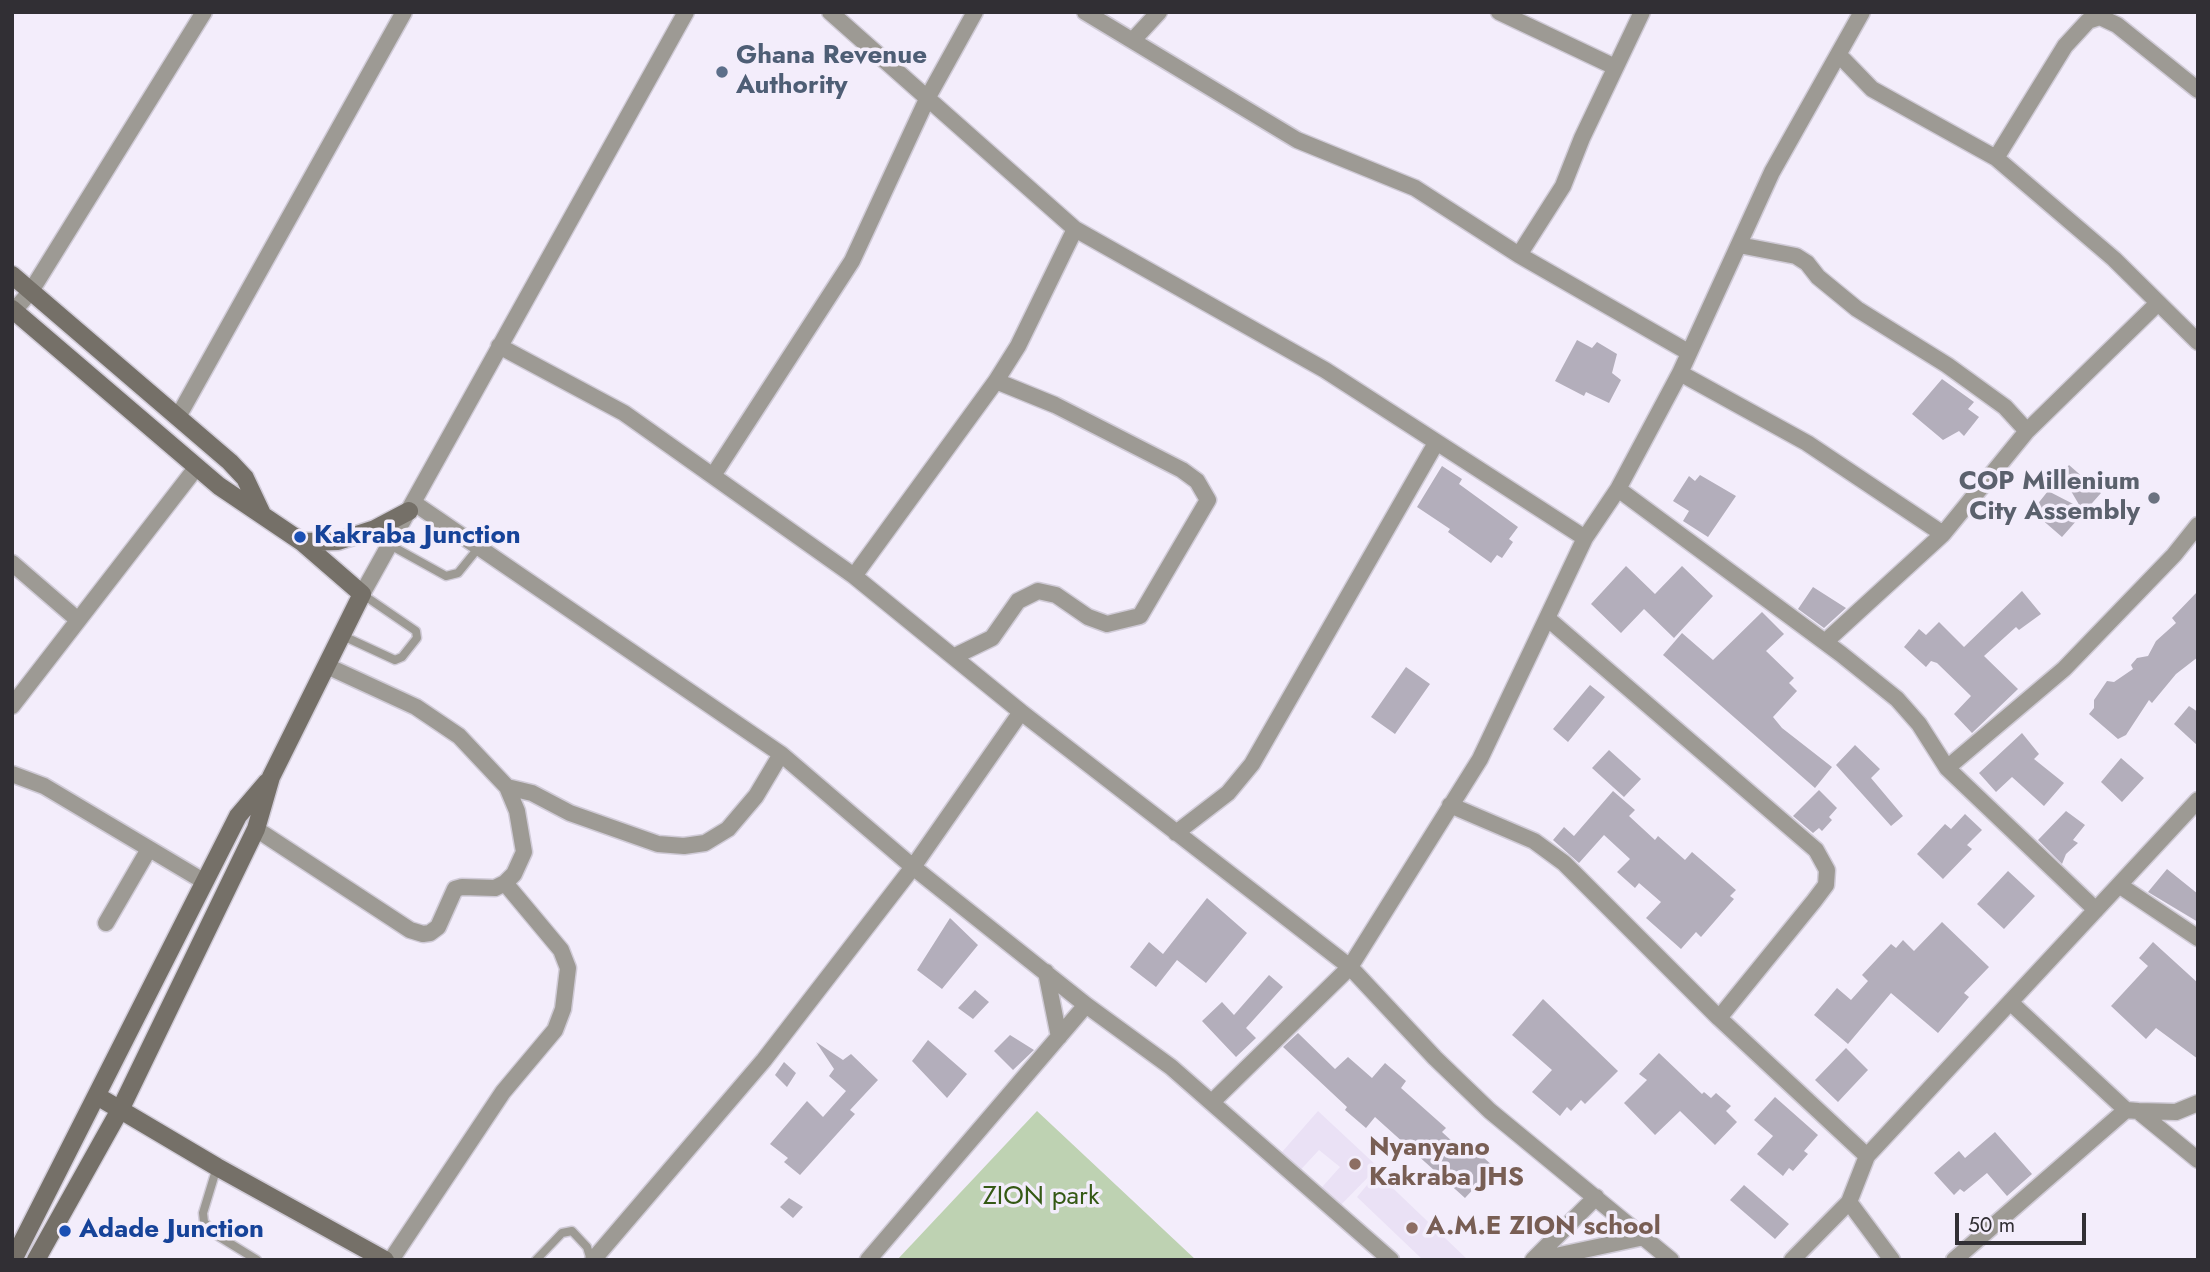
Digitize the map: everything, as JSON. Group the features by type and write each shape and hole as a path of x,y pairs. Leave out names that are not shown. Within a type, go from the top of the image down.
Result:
{"street":[{"path":"204,12 31,291 13,311 196,468 302,542 362,594"},
{"path":"179,415 404,12"},
{"path":"36,1260 121,1108 256,829 271,777 362,594 686,12"},
{"path":"830,12 1075,229 1325,370 1585,538"},
{"path":"714,474 852,261 928,97 975,12"},
{"path":"1085,12 1134,39 1297,140 1415,188 1519,255 1688,352"},
{"path":"1134,39 1159,12"},
{"path":"1499,12 1615,67"},
{"path":"1519,255 1563,186 1642,12"},
{"path":"1212,1102 1350,967 1480,759 1585,538 1618,489 1680,373 1772,172 1863,12"},
{"path":"1996,158 2065,46 2088,21 2100,17 2117,25 2198,90"},
{"path":"1839,55 1872,89 1996,158 2114,259 2198,342"},
{"path":"855,576 996,381 1018,346 1075,229"},
{"path":"1739,246 1796,256 1807,263 1818,277 1857,309 1947,365 2005,407 2027,431"},
{"path":"12,275 179,415 245,478 262,514"},
{"path":"1825,642 1943,534 2027,431 2157,303"},
{"path":"499,346 624,413 855,576 1021,712 1350,967 1435,1058 1490,1111 1671,1260"},
{"path":"1680,373 1807,443 1943,534"},
{"path":"955,656 992,638 1018,601 1038,591 1056,595 1088,617 1107,624 1140,616 1208,500 1197,481 1182,470 1055,405 996,381"},
{"path":"1176,833 1228,793 1252,764 1436,443"},
{"path":"12,706 196,468"},
{"path":"1618,489 1825,642 1897,699 1919,724 1947,768 2096,910"},
{"path":"302,542 338,541 375,529 411,507"},
{"path":"411,507 480,547 781,754 913,867 1086,1005 1171,1067 1391,1260"},
{"path":"1947,768 2064,669 2195,532"},
{"path":"12,563 78,620"},
{"path":"1547,618 1816,850 1827,870 1826,885 1719,1017"},
{"path":"256,829 410,930 423,933 430,933 439,927 456,890 462,887 495,888 505,883 514,874 524,852 517,811 507,787 459,736 415,708 327,666"},
{"path":"592,1260 764,1060 913,867 1021,712"},
{"path":"507,787 532,793 570,813 658,844 684,846 705,843 728,829 755,796 781,754"},
{"path":"12,774 44,786 205,882"},
{"path":"13,1260 238,816 271,777"},
{"path":"1792,1260 1849,1202 1867,1156 2198,800"},
{"path":"1450,805 1534,841 1564,863 1719,1017 1867,1156"},
{"path":"106,923 149,849"},
{"path":"391,1260 503,1092 555,1030 562,1009 568,968 561,950 505,883"},
{"path":"2119,885 2198,938"},
{"path":"1046,972 1059,1037"},
{"path":"2010,1002 2132,1110 2198,1160"},
{"path":"868,1260 1086,1005"},
{"path":"97,1096 217,1167 385,1260"},
{"path":"1954,1260 2132,1110 2176,1112 2198,1103"},
{"path":"1535,1260 1596,1197"},
{"path":"1849,1202 1892,1260"},
{"path":"1535,1260 1644,1237"}],"lane":[{"path":"390,545 446,576 458,573 480,547"},
{"path":"341,635 395,660 402,657 416,638 416,631 362,594"},
{"path":"217,1167 203,1213 204,1222 218,1237 257,1260"},
{"path":"536,1260 552,1241 562,1233 572,1231 587,1247 592,1260"}],"shaded area":[{"name":"Nyanyano Kakraba JHS","path":"1318,1111 1378,1167 1333,1213 1315,1195 1340,1167 1319,1150 1293,1178 1275,1160"},
{"name":"A.M.E ZION school","path":"1377,1173 1468,1260 1423,1260 1357,1197"}],"green space":[{"name":"ZION park","path":"1037,1111 1196,1260 897,1260"}],"building":[{"path":"1577,340 1592,348 1597,342 1617,354 1612,373 1621,380 1609,403 1586,392 1584,396 1555,381"},
{"path":"1942,379 1974,402 1968,409 1979,417 1964,436 1959,431 1943,440 1912,414"},
{"path":"2069,465 2101,493 2062,537 2032,511 2048,491 2081,508 2061,474"},
{"path":"1442,466 1462,479 1459,484 1518,527 1509,539 1513,542 1502,558 1497,555 1491,563 1448,532 1450,529 1417,507"},
{"path":"1700,475 1736,496 1708,537 1683,521 1689,511 1673,501 1689,476 1695,481"},
{"path":"1626,566 1655,594 1682,566 1713,596 1674,638 1644,609 1621,633 1591,604"},
{"path":"1813,587 1846,608 1824,628 1798,609"},
{"path":"2022,591 2041,614 2019,630 2016,627 1984,656 2018,689 1972,733 1954,714 1971,696 1937,663 1931,661 1926,667 1904,647 1919,629 1926,635 1939,622 1964,647"},
{"path":"2198,591 2198,657 2176,674 2152,703 2149,700 2126,735 2118,739 2089,714 2094,708 2094,700 2107,681 2114,682 2133,669 2131,665 2137,658 2148,656 2156,641 2176,623 2172,618"},
{"path":"1762,612 1784,634 1766,651 1794,678 1789,683 1797,691 1773,717 1782,728 1832,767 1815,788 1663,655 1682,633 1713,660"},
{"path":"1406,667 1430,684 1395,734 1371,717"},
{"path":"1590,685 1605,697 1568,742 1553,729"},
{"path":"2189,706 2198,712 2198,746 2174,724"},
{"path":"2022,733 2039,754 2034,759 2064,783 2044,806 2012,777 1996,792 1979,773"},
{"path":"1855,745 1880,769 1871,778 1903,816 1891,826 1836,765"},
{"path":"1609,750 1641,779 1624,797 1592,768"},
{"path":"2121,758 2144,778 2122,802 2101,782"},
{"path":"1819,790 1837,808 1829,817 1832,820 1822,831 1819,828 1813,833 1793,816"},
{"path":"1613,791 1635,810 1629,816 1655,840 1658,836 1685,860 1692,852 1736,890 1730,896 1734,899 1701,937 1696,932 1681,949 1646,918 1661,902 1639,883 1635,888 1617,872 1630,859 1604,835 1579,863 1553,840 1564,827 1574,836"},
{"path":"2066,811 2085,825 2073,840 2078,843 2066,854 2062,864 2038,840"},
{"path":"1965,814 1982,830 1967,845 1972,849 1943,879 1917,854 1945,824 1951,829"},
{"path":"2167,869 2198,894 2198,922 2148,892"},
{"path":"2008,871 2035,896 2004,929 1977,904"},
{"path":"1207,898 1247,933 1206,983 1177,960 1156,987 1130,967 1149,942 1163,954"},
{"path":"950,918 978,945 942,989 917,970"},
{"path":"1942,922 1989,967 1964,993 1969,997 1938,1033 1891,993 1848,1044 1814,1015 1837,988 1851,1000 1868,981 1862,975 1891,944 1896,948 1903,940 1914,951"},
{"path":"2153,942 2198,983 2198,1059 2156,1028 2146,1039 2111,1006 2148,966 2139,958"},
{"path":"1269,975 1283,987 1246,1028 1256,1038 1236,1057 1202,1021 1222,1002 1234,1015"},
{"path":"975,990 989,1002 973,1019 958,1008"},
{"path":"1543,999 1618,1071 1585,1104 1581,1100 1571,1111 1567,1107 1560,1116 1532,1092 1552,1070 1512,1035"},
{"path":"1298,1033 1335,1069 1348,1057 1372,1078 1385,1063 1406,1081 1401,1088 1446,1128 1442,1132 1466,1154 1472,1147 1494,1167 1465,1198 1375,1117 1366,1128 1345,1110 1347,1107 1283,1047"},
{"path":"1010,1035 1034,1050 1013,1070 994,1051"},
{"path":"928,1040 967,1074 947,1098 912,1061"},
{"path":"816,1042 843,1060 851,1054 878,1080 850,1110 855,1114 800,1175 784,1162 788,1158 770,1144 807,1101 823,1117 846,1091 829,1076 834,1069"},
{"path":"1846,1048 1868,1070 1838,1102 1815,1080"},
{"path":"1659,1053 1702,1094 1704,1092 1711,1098 1716,1093 1731,1106 1726,1111 1737,1122 1715,1145 1680,1111 1655,1135 1624,1103 1647,1080 1639,1074"},
{"path":"784,1062 796,1073 787,1087 775,1075"},
{"path":"1775,1097 1818,1135 1804,1151 1808,1154 1793,1171 1789,1168 1783,1176 1757,1154 1773,1136 1754,1120"},
{"path":"1995,1132 2032,1174 2007,1196 1987,1173 1964,1192 1960,1189 1954,1195 1934,1173 1959,1151 1965,1158"},
{"path":"1744,1185 1789,1224 1775,1239 1730,1200"},
{"path":"789,1198 803,1207 793,1218 780,1207"}],"place":[{"name":"Ghana Revenue Authority","path":"722,72"},
{"name":"COP Millenium City Assembly","path":"2154,498"},
{"name":"Kakraba Junction","path":"300,537"},
{"name":"Nyanyano Kakraba JHS","path":"1355,1164"},
{"name":"A.M.E ZION school","path":"1412,1228"},
{"name":"Adade Junction","path":"65,1231"}]}
